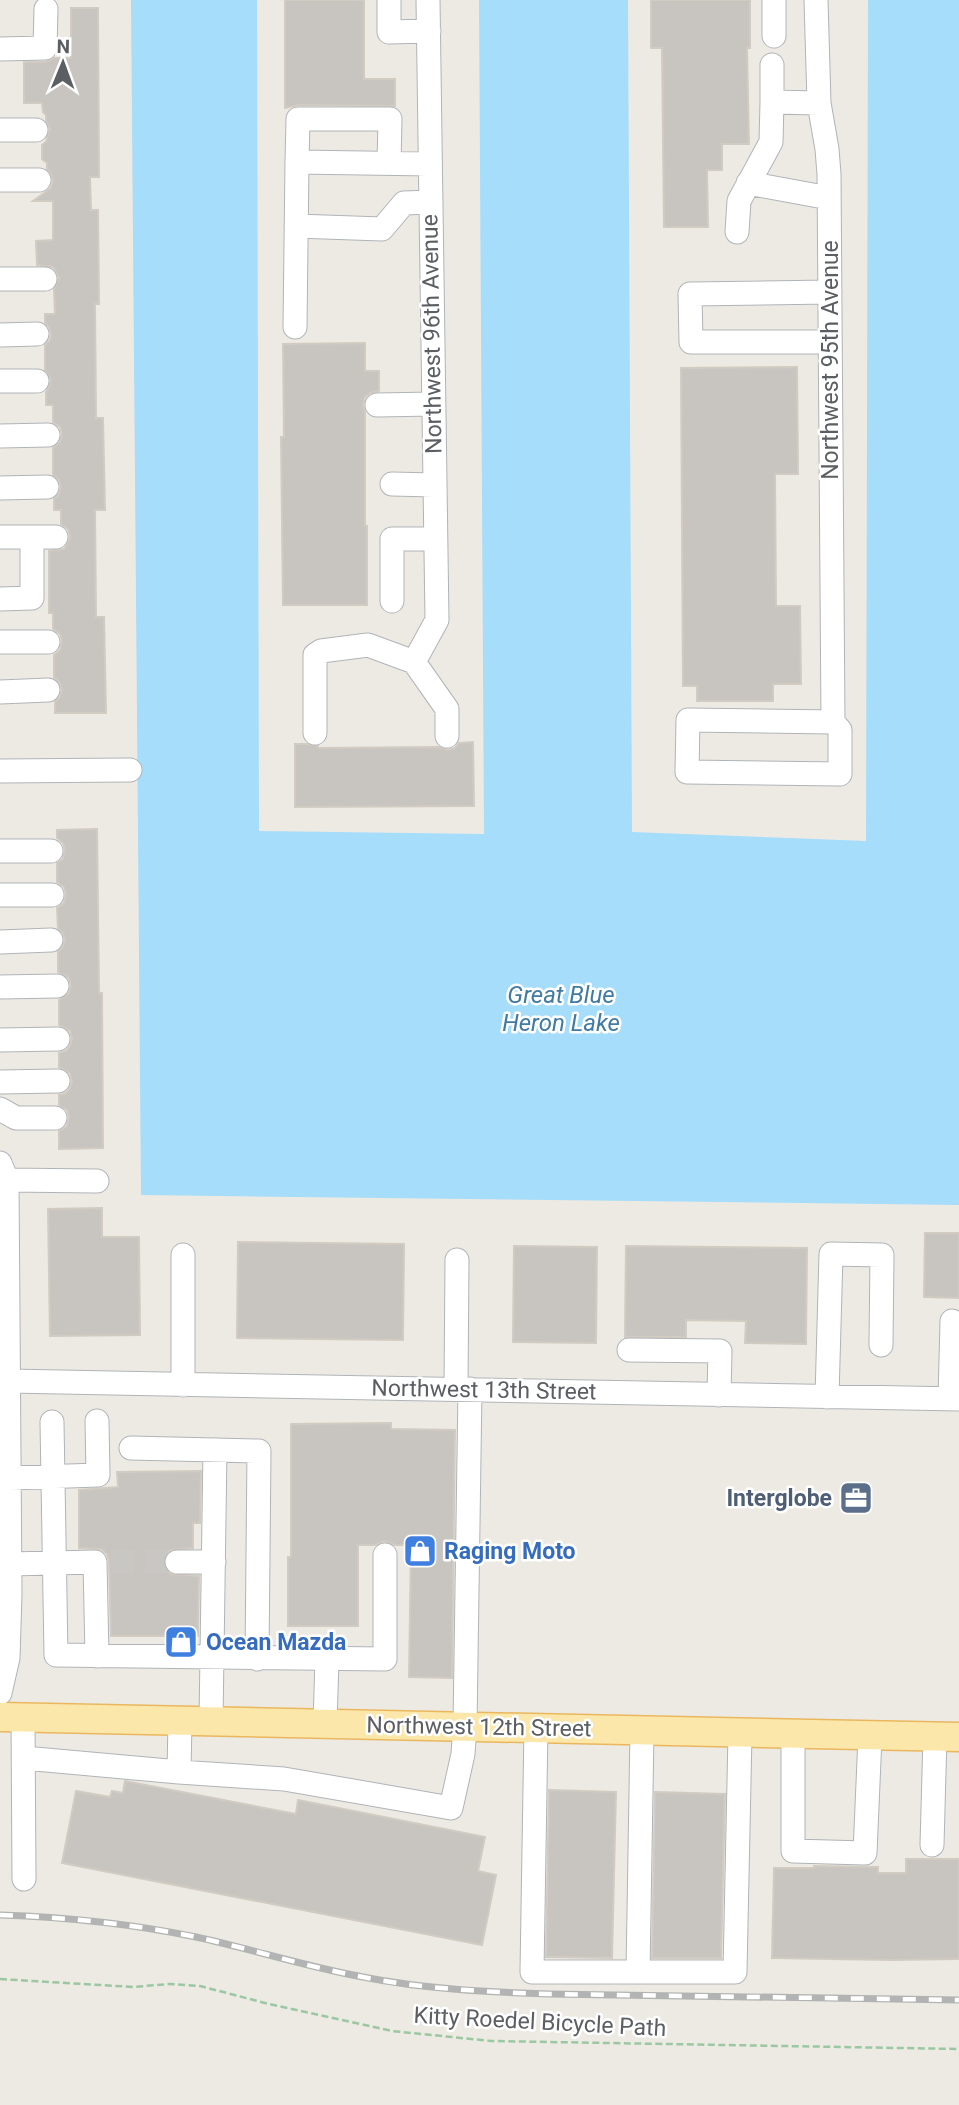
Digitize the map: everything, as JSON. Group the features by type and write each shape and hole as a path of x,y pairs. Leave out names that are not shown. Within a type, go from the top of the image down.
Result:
{"main road":[{"name":"Northwest 12th Street","path":"12,1717 947,1737"}],"street":[{"path":"389,0 389,32 429,31"},
{"name":"Northwest 96th Avenue","path":"414,662 437,620 428,0"},
{"path":"774,0 774,36"},
{"name":"Northwest 95th Avenue","path":"816,0 819,103 827,149 829,198 833,722 840,730 840,774 687,772 688,720 833,722"},
{"path":"0,49 45,48 46,9"},
{"path":"737,232 739,201 771,142 772,65"},
{"path":"772,102 819,103"},
{"path":"295,327 298,118 390,119 389,163"},
{"path":"0,130 36,130"},
{"path":"297,162 430,164"},
{"path":"0,180 39,180"},
{"path":"748,183 829,198"},
{"path":"296,226 382,229 404,204 431,202"},
{"path":"0,279 45,279"},
{"path":"830,292 690,294 691,341 830,342"},
{"path":"0,335 37,334"},
{"path":"0,381 37,381"},
{"path":"377,405 433,404"},
{"path":"0,436 48,435"},
{"path":"392,484 434,485"},
{"path":"0,488 47,487"},
{"path":"0,537 56,537"},
{"path":"0,599 32,598 32,537"},
{"path":"392,601 392,539 435,539"},
{"path":"0,642 48,642"},
{"path":"315,733 315,655 321,651 368,645 414,662 447,709 447,736"},
{"path":"0,692 48,690"},
{"path":"0,771 130,770"},
{"path":"0,851 51,851"},
{"path":"0,895 52,895"},
{"path":"0,942 51,940"},
{"path":"0,987 57,986"},
{"path":"0,1040 58,1039"},
{"path":"0,1082 58,1081"},
{"path":"0,1109 16,1118 55,1118"},
{"path":"0,1693 10,1563 4,1172 97,1181"},
{"path":"827,1397 831,1254 882,1255 881,1345"},
{"path":"183,1255 183,1385"},
{"path":"24,1758 284,1779 452,1808 463,1754 465,1726 463,1389 457,1260"},
{"path":"953,1321 954,1399"},
{"path":"629,1350 720,1351 719,1395"},
{"name":"Northwest 13th Street","path":"9,1381 954,1399"},
{"path":"10,1478 98,1475 97,1421"},
{"path":"52,1422 56,1655 384,1660 385,1555"},
{"path":"131,1448 259,1451 257,1658"},
{"path":"211,1722 215,1450"},
{"path":"10,1563 103,1562 97,1656"},
{"path":"177,1562 214,1562"},
{"path":"325,1724 327,1660"},
{"path":"12,1717 24,1758 24,1879"},
{"path":"179,1772 180,1721"},
{"path":"536,1728 532,1972 735,1972 740,1734"},
{"path":"638,1972 642,1731"},
{"path":"793,1735 793,1852 865,1853 870,1737"},
{"path":"932,1845 947,1737"}],"path":[{"name":"Kitty Roedel Bicycle Path","path":"0,1979 133,1987 169,1984 200,1986 380,2028 479,2040 959,2049"}],"water":[{"name":"Great Blue Heron Lake","path":"131,0 257,0 259,831 484,834 479,0 628,0 632,832 866,841 868,0 959,0 959,1205 141,1195"}],"building":[{"path":"285,0 364,0 364,79 395,79 395,106 298,105 285,108"},
{"path":"651,0 750,0 750,48 747,48 749,144 722,144 722,170 707,170 708,227 664,227 662,48 651,48"},
{"path":"71,8 98,8 99,177 90,177 91,210 98,210 96,418 103,418 105,510 95,510 96,617 104,617 106,713 55,713 55,702 62,690 54,677 54,655 60,650 62,641 60,634 53,629 53,613 49,613 49,551 64,549 70,536 68,529 61,524 61,510 54,510 54,499 61,487 59,480 53,475 53,448 60,442 62,434 60,427 53,422 53,405 46,405 46,392 51,380 45,370 45,345 51,334 45,323 45,314 55,314 54,289 59,278 53,267 37,265 36,241 53,240 53,201 33,201 51,188 53,181 47,163 42,159 42,145 46,142 50,129 42,103 24,103 24,62 71,58"},
{"path":"365,343 365,371 379,371 379,391 365,397 363,405 367,605 283,605 283,344"},
{"path":"797,367 798,474 775,474 776,606 800,606 801,684 773,684 773,701 697,701 697,686 683,686 681,368"},
{"path":"473,742 474,806 295,807 295,744 318,748 439,747 448,750 459,743"},
{"path":"97,829 103,1148 59,1149 59,1131 67,1126 69,1117 67,1110 59,1105 59,1095 66,1093 72,1081 70,1073 59,1067 59,1053 66,1051 72,1039 70,1031 59,1025 59,1000 69,993 71,986 69,978 58,972 58,952 65,940 58,928 57,908 64,903 66,894 64,887 57,882 57,863 63,859 65,850 63,843 57,838 57,830"},
{"path":"102,1208 102,1237 139,1237 140,1335 50,1336 48,1209"},
{"path":"925,1233 959,1233 959,1298 924,1297"},
{"path":"238,1242 404,1244 403,1340 237,1338"},
{"path":"514,1246 597,1247 596,1343 513,1342"},
{"path":"626,1246 807,1248 806,1344 745,1343 746,1321 686,1320 686,1337 625,1337"},
{"path":"391,1423 391,1429 455,1430 452,1678 409,1677 411,1545 395,1545 384,1541 375,1545 358,1545 358,1626 288,1626 291,1424"},
{"path":"201,1471 200,1523 193,1523 193,1548 171,1550 165,1554 163,1561 171,1574 199,1576 198,1636 111,1636 109,1561 107,1554 101,1549 79,1548 79,1490 118,1487 117,1472"},
{"path":"125,1781 296,1814 298,1800 485,1837 478,1871 496,1875 482,1945 62,1863 76,1791 110,1797 112,1791 123,1793"},
{"path":"549,1790 616,1792 612,1958 546,1957"},
{"path":"655,1792 725,1794 721,1958 652,1958"},
{"path":"906,1859 959,1859 959,1959 772,1958 774,1868 878,1867 878,1873 906,1873"}],"tunnel":[{"path":"111,1562 177,1562"}],"railway":[{"path":"0,1915 74,1919 148,1928 342,1973 456,1989 549,1994 959,2000"}],"place":[{"name":"Interglobe","path":"856,1498"},
{"name":"Raging Moto","path":"420,1551"},
{"name":"Ocean Mazda","path":"181,1642"}]}
